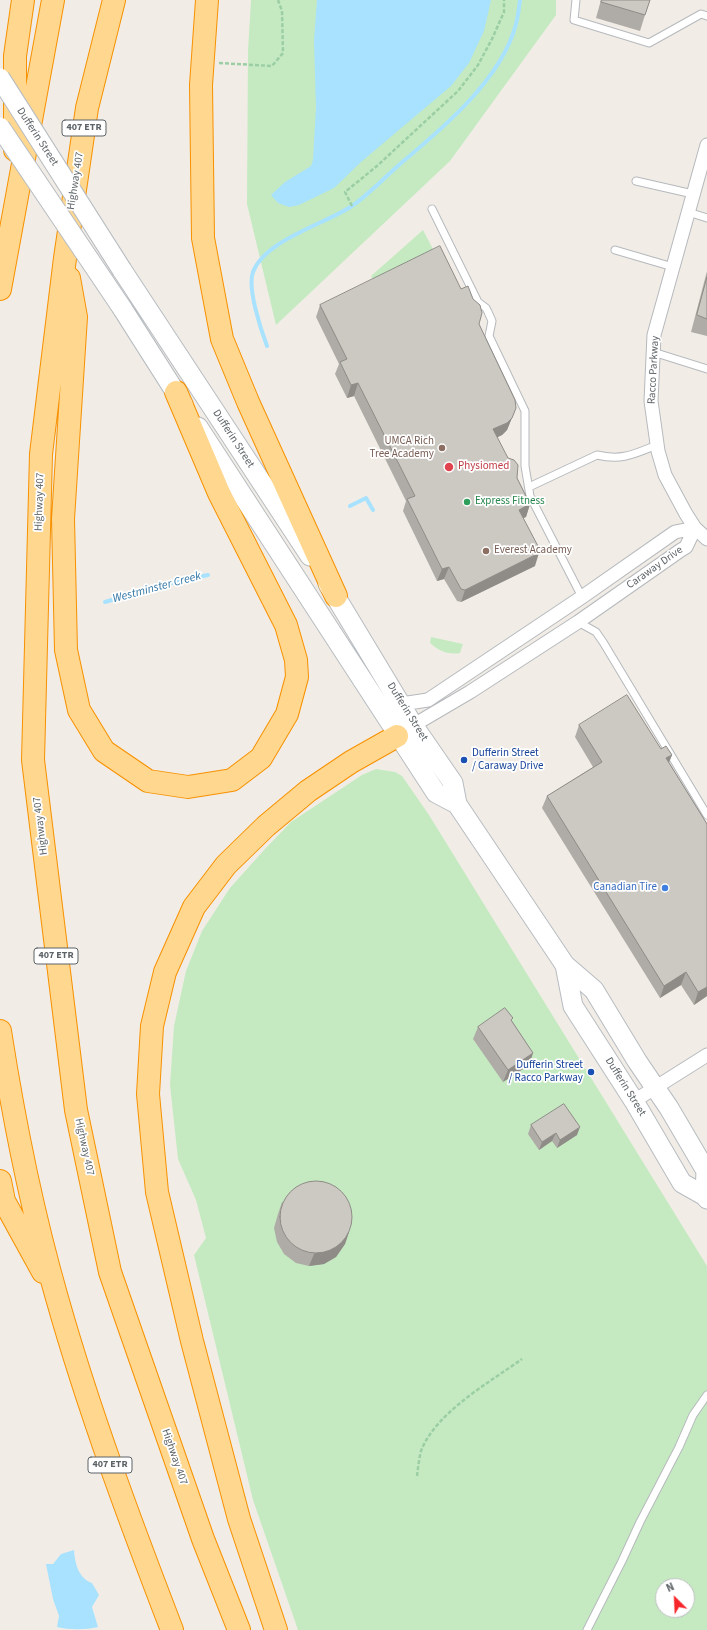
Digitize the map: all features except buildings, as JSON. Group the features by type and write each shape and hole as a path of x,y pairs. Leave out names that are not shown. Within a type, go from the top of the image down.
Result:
{"highway":[{"path":"15,205 15,56 23,0"},
{"path":"0,290 53,0"},
{"name":"Highway 407","path":"114,0 87,108 65,258 41,454 33,760 76,1110 110,1272 202,1539 239,1630"},
{"path":"207,0 201,85 202,238 222,339 248,402 336,596"},
{"path":"65,258 76,317 62,519 66,650 78,710 104,752 148,781 188,787 232,780 261,758 287,714 297,677 296,660 286,625 219,493 176,392"},
{"path":"276,1630 239,1519 192,1341 157,1192 148,1094 152,1026 165,972 194,908 226,865 266,826 308,791 351,762 405,730"},
{"name":"407 ETR","path":"0,1032 14,1122 57,1298 119,1492 172,1630"},
{"path":"0,1181 4,1201 57,1298"}],"main road":[{"name":"Dufferin Street","path":"0,78 122,270 336,596 401,704 405,730"},
{"name":"Dufferin Street","path":"0,127 122,308 176,392 405,730 436,794 457,804 565,965 594,990 669,1108 706,1171 706,1197 682,1184 634,1101 573,1006 565,965"}],"street":[{"name":"Racco Parkway","path":"707,145 654,335 651,401 657,445 665,475 695,528 707,539"},
{"name":"Caraway Drive","path":"405,730 470,692 578,622 686,547 695,528"},
{"name":"Caraway Drive","path":"401,704 428,700 582,597 675,532 695,528"},
{"path":"634,1101 707,1055"}],"lane":[{"path":"576,0 574,20 649,43 701,14 707,16"},
{"path":"636,181 693,194"},
{"path":"432,209 478,302 486,308 492,322 489,336 526,412 525,466 530,496 582,597"},
{"path":"688,212 707,218"},
{"path":"615,250 673,266"},
{"path":"653,352 707,369"},
{"path":"529,487 597,455 609,458 624,458 657,445"},
{"path":"578,622 596,632 603,642 707,815"},
{"path":"587,1630 679,1447 692,1415 707,1395"}],"path":[{"path":"202,62 272,66 283,53 282,11 278,0"},
{"path":"352,206 345,192 395,150 458,91 478,65 504,12 504,0"},
{"path":"417,1476 421,1451 432,1433 447,1415 522,1359"}],"green space":[{"path":"251,0 556,0 556,15 450,161 276,325 247,204 248,51"},
{"path":"423,230 436,255 376,285 371,276"},
{"path":"431,637 463,644 460,653 448,653 440,650 430,643"},
{"path":"376,769 395,772 402,776 429,815 707,1266 707,1630 298,1630 253,1500 194,1255 206,1238 196,1200 178,1159 170,1085 174,1026 186,971 202,931 230,888 291,822 362,775"}],"water":[{"path":"317,0 491,0 484,31 469,63 451,86 361,162 334,188 299,205 289,207 278,203 271,195 285,182 311,166 313,160 316,108 314,41"},
{"path":"74,1550 76,1565 80,1574 87,1581 92,1583 99,1595 92,1607 98,1627 88,1629 67,1629 57,1627 59,1616 53,1599 46,1564 53,1564 61,1554"}],"waterway":[{"path":"267,346 261,330 252,288 253,272 260,261 282,242 352,206 434,135 468,102 498,64 509,44 516,24 520,0"},
{"name":"Westminster Creek","path":"350,506 366,498 373,510"},
{"name":"Westminster Creek","path":"105,602 162,585 208,575"}],"place":[{"name":"UMCA Rich Tree Academy","path":"442,448"},
{"name":"Physiomed","path":"449,467"},
{"name":"Express Fitness","path":"467,502"},
{"name":"Everest Academy","path":"486,551"},
{"name":"Dufferin Street / Caraway Drive","path":"464,760"},
{"name":"Canadian Tire","path":"665,888"},
{"name":"Dufferin Street / Racco Parkway","path":"591,1072"}]}
